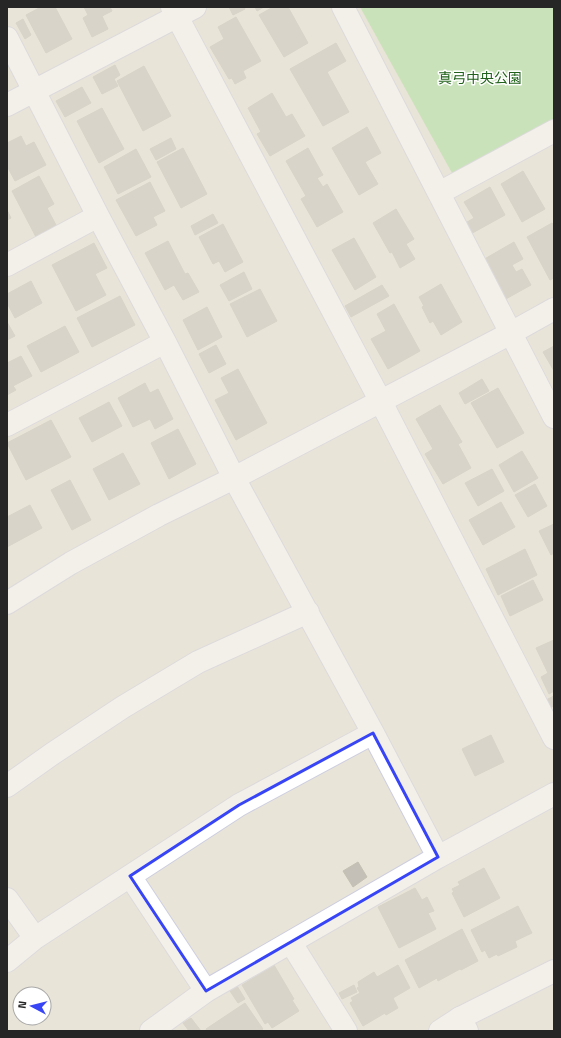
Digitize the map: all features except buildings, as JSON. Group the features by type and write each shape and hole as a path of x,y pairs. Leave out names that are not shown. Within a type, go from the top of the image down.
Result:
{"street":[{"path":"343,7 554,417"},
{"path":"7,105 181,10 554,738"},
{"path":"7,38 234,478 308,612 438,857"},
{"path":"439,193 554,131"},
{"path":"7,265 98,216"},
{"path":"7,603 71,563 159,515 234,478 554,310"},
{"path":"7,425 165,342"},
{"path":"7,786 122,707 198,662 308,612"},
{"path":"7,961 35,938 239,805 373,733"},
{"path":"152,1031 206,991 438,857 554,794"},
{"path":"130,876 206,991"},
{"path":"7,899 35,938"},
{"path":"291,943 346,1031"},
{"path":"440,1031 464,1024 554,971"}],"highlighted area":[{"path":"373,733 438,857 206,991 130,876 239,805"}],"green space":[{"name":"真弓中央公園","path":"360,7 554,7 554,119 452,173"}]}
